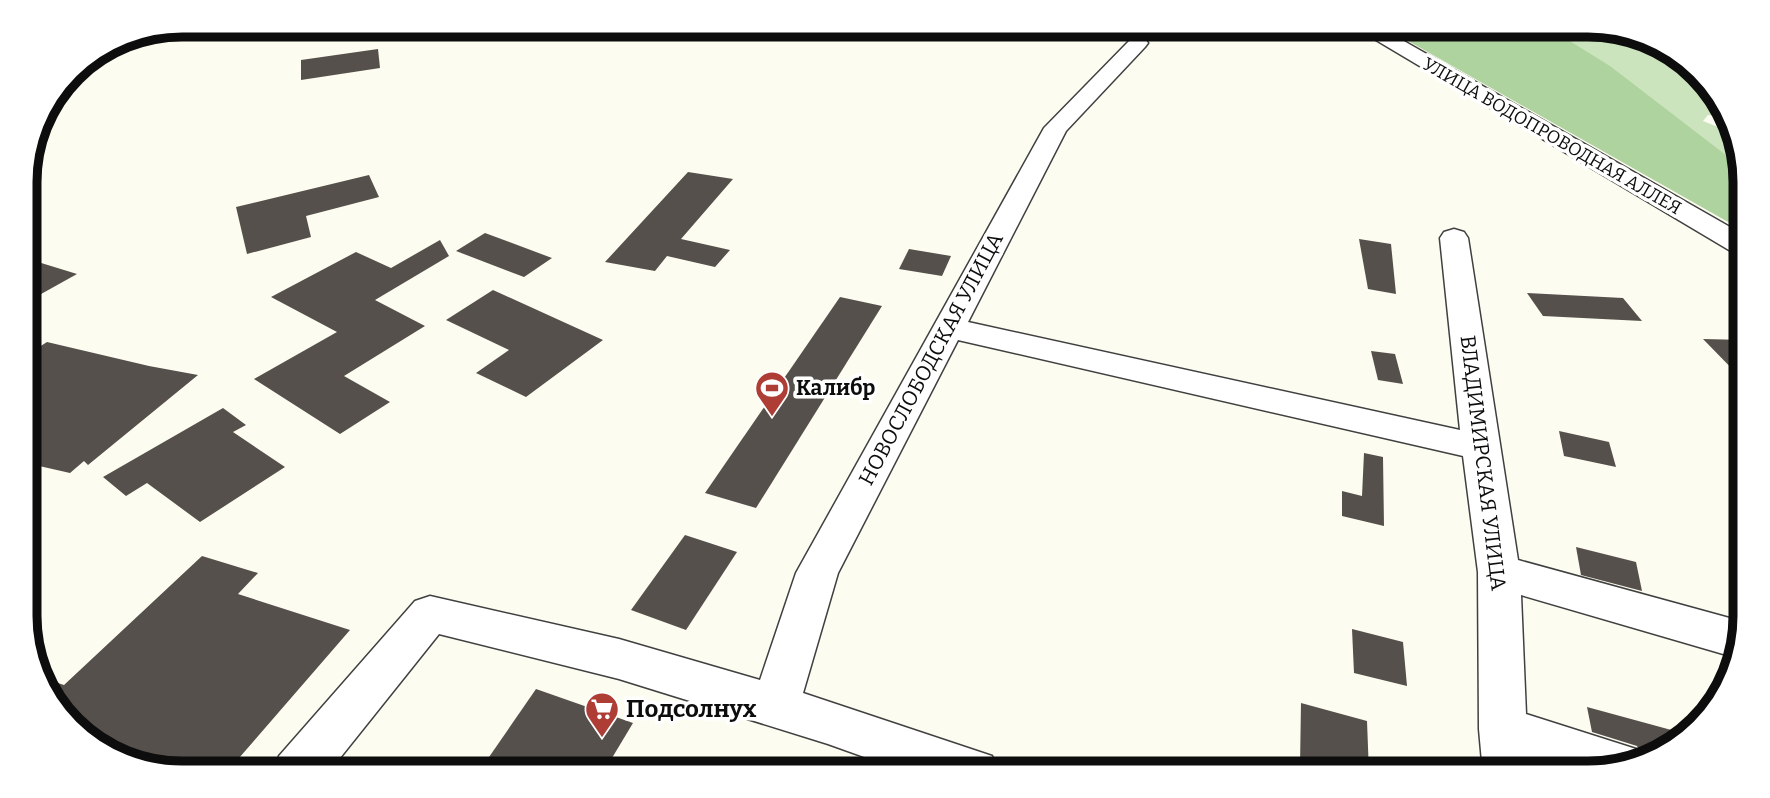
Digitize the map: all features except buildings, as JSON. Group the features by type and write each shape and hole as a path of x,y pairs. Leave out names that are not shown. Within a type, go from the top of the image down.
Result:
{"street":[{"name":"УЛИЦА ВОДОПРОВОДНАЯ АЛЛЕЯ","path":"1381,37 1733,241"},
{"name":"НОВОСЛОБОДСКАЯ УЛИЦА","path":"775,706 817,573 1056,128 1138,43"},
{"name":"ВЛАДИМИРСКАЯ УЛИЦА","path":"1454,238 1480,447 1499,572 1506,751"},
{"path":"949,328 1480,447"},
{"path":"1499,572 1732,637"},
{"path":"308,761 430,614 619,659 775,706 938,761"},
{"path":"1506,751 1581,761"}],"green space":[{"path":"1401,37 1563,37 1610,66 1731,159 1733,225"},
{"path":"1532,37 1598,37 1626,42 1661,56 1691,79 1706,98 1703,102 1714,109 1717,116 1708,115 1703,121 1722,126 1732,172"}],"place":[{"name":"Калибр","path":"772,418"},
{"name":"Подсолнух","path":"602,739"}]}
